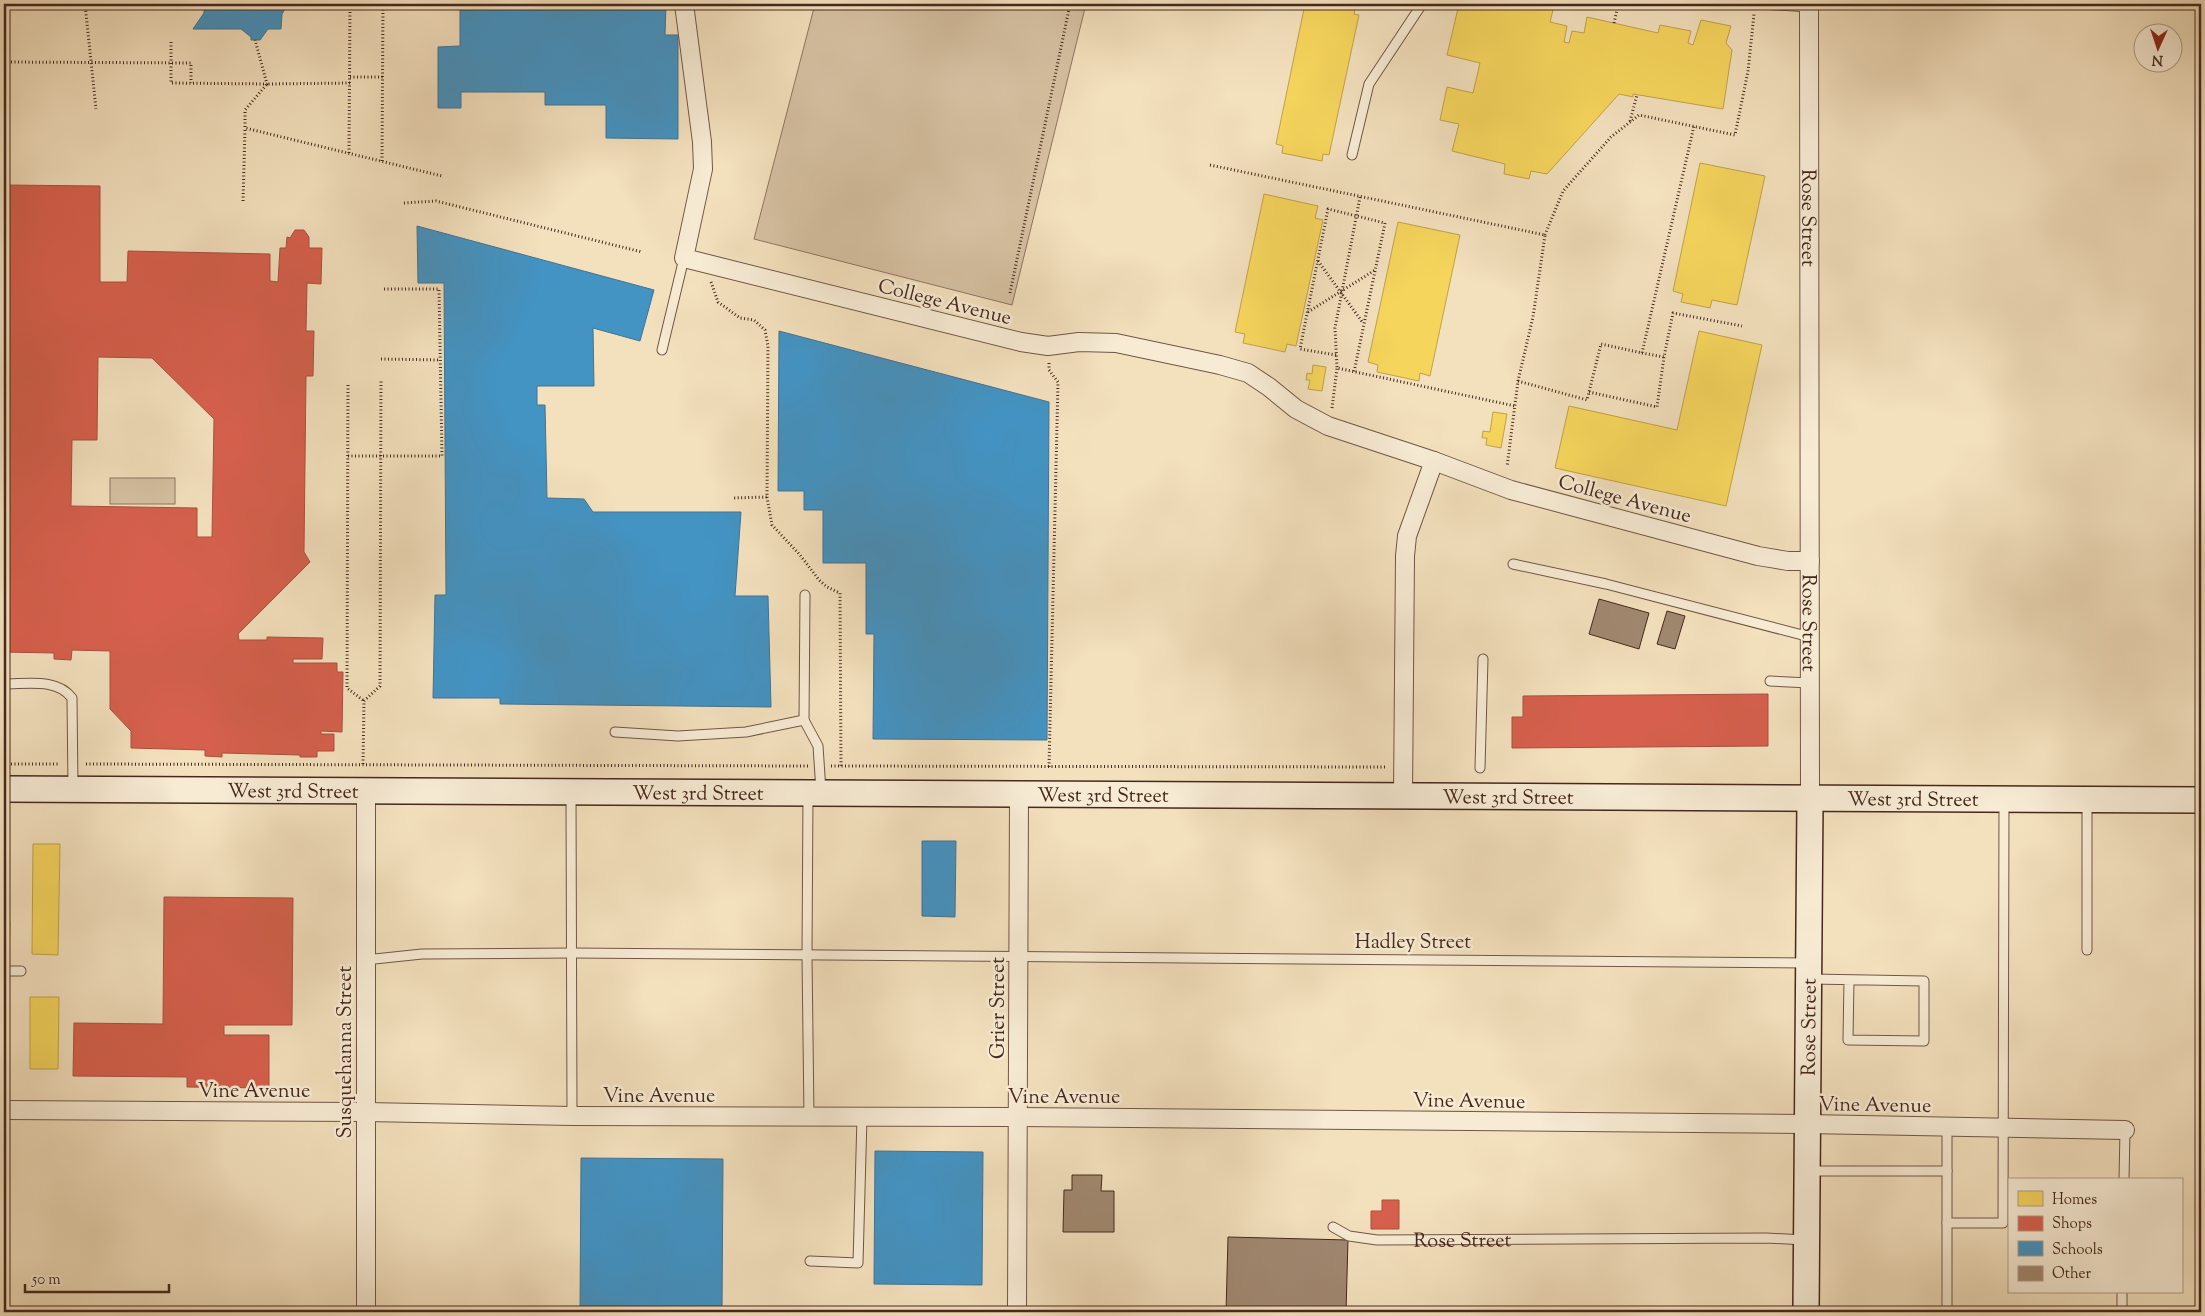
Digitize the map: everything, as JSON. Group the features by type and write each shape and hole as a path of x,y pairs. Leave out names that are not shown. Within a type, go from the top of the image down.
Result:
{"main road":[{"name":"West 3rd Street","path":"4,789 2201,800"},
{"name":"Rose Street","path":"1806,1312 1810,798"}],"street":[{"path":"684,4 702,142 703,169 684,258"},
{"name":"Rose Street","path":"1809,5 1810,798"},
{"name":"College Avenue","path":"684,258 1021,342 1048,346 1079,342 1116,343 1220,365 1248,373 1296,409 1328,426 1434,461 1511,490 1758,556 1788,561 1810,561"},
{"path":"1403,796 1406,536 1434,461"},
{"name":"Susquehanna Street","path":"366,791 366,1312"},
{"name":"Grier Street","path":"1017,1312 1019,795"},
{"name":"Vine Avenue","path":"4,1110 366,1112 572,1116 1018,1117 1807,1124 2125,1130"}],"lane":[{"path":"1352,155 1370,84 1422,4"},
{"path":"1762,4 1809,5"},
{"path":"662,350 684,258"},
{"path":"1512,564 1593,581 1810,637"},
{"path":"805,596 804,720 818,746 820,766 815,794 807,956 809,1117"},
{"path":"1480,768 1483,659"},
{"path":"1770,681 1810,683"},
{"path":"4,684 52,684 65,690 72,698 73,790"},
{"path":"615,732 678,736 746,732 804,720"},
{"path":"571,792 572,1116"},
{"path":"1947,1223 2003,1223 2004,799"},
{"path":"2086,950 2087,799"},
{"name":"Hadley Street","path":"366,960 422,954 571,953 1018,956 1808,971 1849,980 1924,981 1924,1041 1848,1040 1849,980"},
{"path":"4,971 21,971"},
{"path":"810,1261 858,1263 862,1117"},
{"path":"1947,1126 1947,1312"},
{"path":"2124,1178 2125,1130"},
{"path":"1807,1171 1947,1171"},
{"name":"Rose Street","path":"1333,1227 1348,1236 1377,1240 1766,1238 1806,1240"},
{"path":"2122,1294 2122,1311"}],"path":[{"path":"85,4 96,109"},
{"path":"349,154 350,4"},
{"path":"382,161 383,4"},
{"path":"1010,293 1070,4"},
{"path":"1614,23 1618,6"},
{"path":"1507,467 1518,381 1533,317 1546,235 1563,191 1611,136 1639,115 1735,135 1748,71 1754,12"},
{"path":"255,40 267,84"},
{"path":"171,42 171,83 350,83"},
{"path":"4,62 191,63 191,83"},
{"path":"350,76 383,77"},
{"path":"243,201 245,110 267,84"},
{"path":"1630,122 1637,95"},
{"path":"1642,353 1694,126"},
{"path":"244,128 442,176"},
{"path":"1210,165 1546,235"},
{"path":"1332,412 1337,368 1335,328 1360,197"},
{"path":"404,203 436,201 642,252"},
{"path":"1336,355 1300,348 1328,209 1385,223 1354,372"},
{"path":"1318,261 1364,324"},
{"path":"1308,313 1342,293 1375,270"},
{"path":"710,280 718,302 740,318 754,320 766,330 768,346 767,497 772,525 800,554 819,580 827,587 840,593 841,766"},
{"path":"348,456 442,456 439,289 382,288"},
{"path":"1589,392 1657,407 1673,313 1742,326"},
{"path":"1518,381 1587,400 1601,344 1664,357"},
{"path":"381,359 440,360"},
{"path":"1049,362 1050,370 1058,382 1050,767"},
{"path":"1337,368 1515,406"},
{"path":"363,764 364,701 380,686 381,379"},
{"path":"348,385 347,688 364,701"},
{"path":"732,498 767,497"},
{"path":"4,764 1403,767"}],"shaded area":[{"path":"815,4 1086,4 1012,305 754,239"},
{"path":"110,478 175,478 175,504 110,504"}],"building: Homes":[{"path":"4,4 39,4 33,9 4,9"},
{"path":"1305,4 1356,4 1354,14 1359,15 1329,155 1323,154 1322,161 1282,153 1283,146 1276,144"},
{"path":"1459,4 1519,4 1518,6 1525,7 1526,4 1554,6 1550,22 1567,26 1564,42 1569,43 1572,31 1584,33 1587,17 1658,33 1660,25 1691,31 1688,43 1693,45 1701,20 1731,26 1726,43 1732,50 1723,109 1633,94 1633,97 1619,94 1547,174 1531,171 1529,179 1504,174 1505,164 1452,151 1459,124 1440,120 1447,87 1473,93 1480,63 1447,55"},
{"path":"1700,163 1765,176 1737,305 1712,300 1710,308 1681,302 1683,294 1673,291"},
{"path":"1264,194 1318,206 1315,218 1323,220 1296,346 1287,344 1285,352 1243,343 1245,334 1235,332"},
{"path":"1398,222 1460,235 1430,376 1420,373 1419,381 1377,372 1378,365 1368,362"},
{"path":"1699,331 1762,345 1726,506 1555,468 1569,406 1677,430"},
{"path":"1313,365 1326,367 1322,391 1308,389 1310,380 1306,380 1307,373 1312,374"},
{"path":"1493,412 1507,414 1501,448 1486,445 1487,438 1482,438 1483,431 1490,432"},
{"path":"4,844 8,844 8,873 4,873"},
{"path":"33,844 60,844 58,955 32,954"},
{"path":"4,922 10,922 9,952 4,952"},
{"path":"4,985 7,985 6,1014 4,1014"},
{"path":"30,997 59,997 58,1069 30,1069"},
{"path":"4,1050 6,1050 5,1079 4,1079"}],"building: Shops":[{"path":"4,185 100,186 100,282 127,282 128,251 270,254 270,281 278,282 280,248 286,248 287,237 290,238 295,230 304,230 309,237 309,248 322,248 321,284 307,283 306,331 314,331 313,376 306,376 304,552 310,562 238,634 239,640 267,640 267,637 323,638 322,659 293,659 293,663 337,663 337,672 343,672 342,732 321,731 321,734 334,734 334,751 317,751 317,757 222,753 222,757 205,756 205,750 131,748 131,731 110,709 110,651 72,650 71,660 54,659 54,653 4,652","holes":["98,357 152,358 214,419 212,537 197,537 197,508 71,506 72,440 97,440"]},
{"path":"1768,694 1768,746 1512,748 1512,717 1523,717 1523,696"},
{"path":"164,897 293,898 292,1025 224,1025 224,1035 269,1035 269,1088 187,1087 187,1077 73,1076 74,1023 163,1024"},
{"path":"1382,1200 1399,1200 1399,1229 1371,1229 1371,1211 1382,1211"}],"building: Schools":[{"path":"204,4 288,4 282,14 281,29 268,29 260,40 251,40 251,37 241,29 193,29 204,13"},
{"path":"460,4 648,4 648,6 666,6 665,35 678,35 678,139 606,138 606,105 545,105 545,92 461,92 461,108 438,108 438,47 460,46"},
{"path":"417,226 654,290 640,341 593,328 594,386 537,386 537,405 545,405 547,498 584,499 593,512 741,512 735,596 768,596 771,707 500,704 500,698 433,698 435,595 446,595 444,283 418,283"},
{"path":"779,331 1049,402 1047,740 873,739 874,634 866,634 866,563 823,563 823,510 804,510 804,491 778,491"},
{"path":"922,841 956,841 955,917 922,916"},
{"path":"875,1151 983,1152 982,1285 874,1284"},
{"path":"581,1158 723,1159 722,1312 580,1312"}],"building: Other":[{"path":"1599,599 1649,613 1639,649 1589,634"},
{"path":"1667,611 1685,616 1675,649 1657,644"},
{"path":"1072,1175 1102,1175 1101,1191 1114,1191 1114,1232 1063,1232 1064,1190 1072,1190"},
{"path":"1228,1237 1348,1240 1346,1312 1226,1312"}]}
